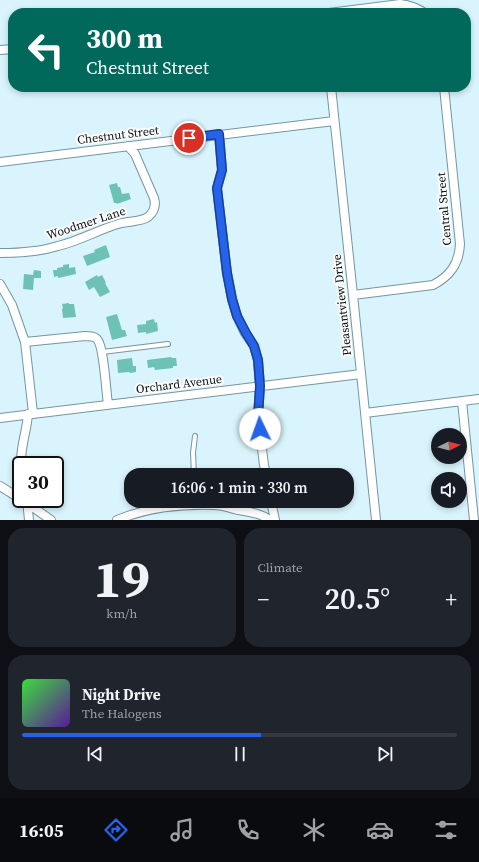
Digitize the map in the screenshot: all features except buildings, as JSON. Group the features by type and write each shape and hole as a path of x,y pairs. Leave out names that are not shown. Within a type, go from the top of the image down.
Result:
{"street":[{"path":"368,8 400,4 408,4 417,8"},
{"name":"Pleasantview Drive","path":"331,92 376,520"},
{"name":"Central Street","path":"353,295 433,285 442,280 451,272 456,263 460,244 445,92"},
{"name":"Chestnut Street","path":"0,162 334,121"},
{"path":"219,134 222,170 217,188 227,273 237,316 254,346 258,360 260,386 258,417 265,468"},
{"name":"Woodmer Lane","path":"0,253 21,252 58,246 118,224 148,217 156,203 135,154 128,146"},
{"path":"0,284 12,305 25,342 31,414 22,446 21,456"},
{"path":"25,342 85,336 95,337 98,340 102,352 108,404"},
{"name":"Orchard Avenue","path":"0,418 361,374"},
{"path":"365,413 479,399"},
{"path":"462,401 474,520"},
{"path":"0,486 12,493"},
{"path":"28,508 29,520"},
{"path":"36,508 51,520"},
{"path":"117,520 141,512 160,508"},
{"path":"229,508 253,513 266,517 270,520"},
{"path":"272,508 275,520"}],"lane":[{"path":"102,352 168,344"},
{"path":"194,468 193,453 195,436"}],"route":[{"path":"189,138 219,134 222,170 217,188 227,273 237,316 254,346 258,360 260,386 258,417 260,429"}]}
